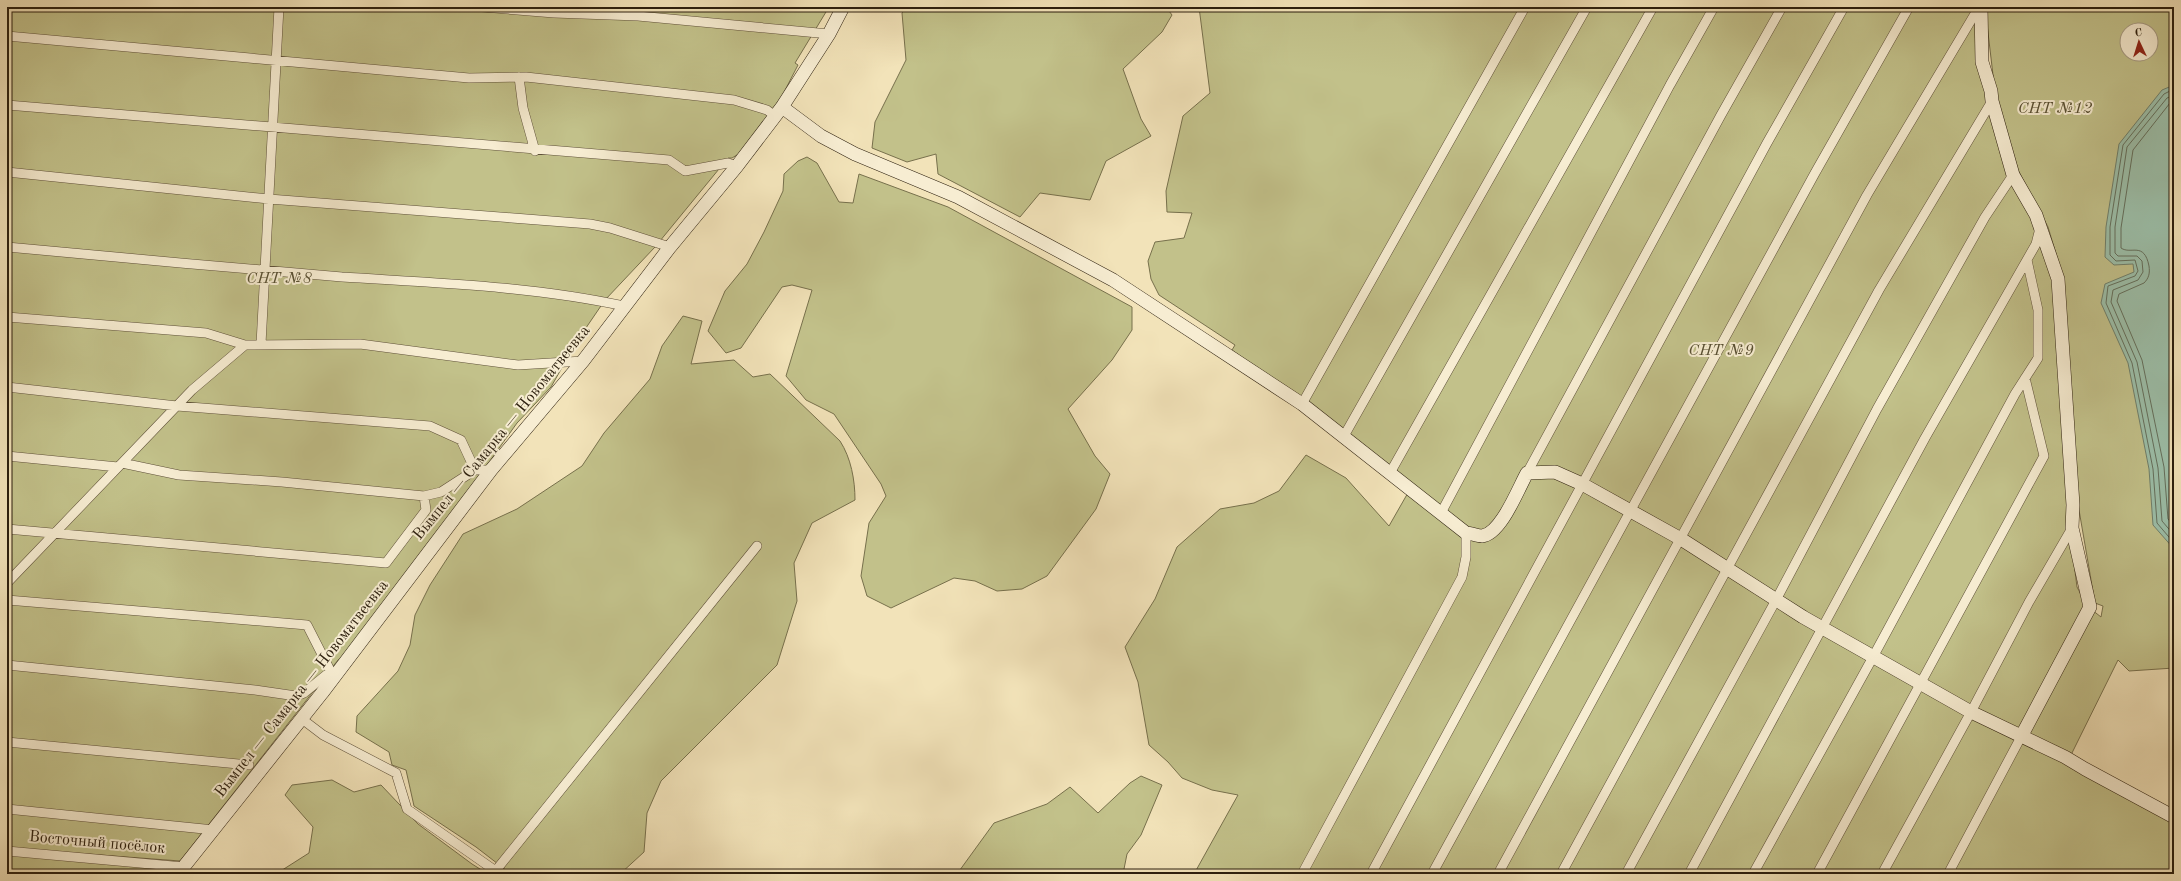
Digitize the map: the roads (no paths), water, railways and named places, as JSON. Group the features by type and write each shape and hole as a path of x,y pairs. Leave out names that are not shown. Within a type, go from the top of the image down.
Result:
{"street":[{"path":"7,7 7,12"},
{"path":"260,344 279,7"},
{"path":"482,7 554,13 638,16 829,34"},
{"name":"Вымпел — Самарка — Новоматвеевка","path":"181,870 302,720 334,675 491,470 583,361 670,247 737,166 779,111 829,34 843,7"},
{"path":"1302,404 1525,7"},
{"path":"1344,436 1587,7"},
{"path":"1390,472 1653,7"},
{"path":"1441,513 1666,92 1714,7"},
{"path":"7,36 469,78 519,77 734,100 767,110 779,111 827,140 855,154 958,197 1114,280 1302,404 1466,533 1482,536 1491,532 1500,524 1721,115 1782,7"},
{"path":"1371,874 1763,150 1844,7"},
{"path":"1432,874 1815,173 1910,7"},
{"path":"1948,874 2090,607 2072,528 2073,505 2058,279 2036,215 2013,175 1992,101 1991,91 1984,74 1982,62 1980,7"},
{"path":"1498,874 1867,195 1980,7"},
{"path":"519,77 523,108 535,151"},
{"path":"1561,874 1880,290 1992,101"},
{"path":"7,105 535,151 669,160 684,171 728,163 737,166"},
{"path":"7,172 269,199 590,224 610,228 670,247"},
{"path":"1626,874 1776,600 1885,395 1985,217 2013,175"},
{"path":"1690,874 1824,629 1925,438 2036,244 2040,228"},
{"path":"7,247 265,271 529,290 579,296 624,306"},
{"path":"1753,874 2025,378 2038,358 2038,310 2027,260"},
{"path":"7,317 206,333 245,345 360,344 518,365 583,361"},
{"path":"7,583 192,390 245,345"},
{"path":"1818,874 2044,456 2025,378"},
{"path":"7,387 177,406 430,426 461,440 475,470"},
{"path":"7,456 120,465 179,475 282,482 424,496 441,492 475,470 491,470"},
{"path":"1527,473 1555,472 1632,510 1681,539 1776,600 1873,657 1971,712 2022,735 2065,757 2085,770 2174,817"},
{"path":"7,529 55,532 386,564 426,510 424,496"},
{"path":"1882,874 1971,712 2029,602 2072,528"},
{"path":"1302,874 1462,577 1466,557 1466,533"},
{"path":"302,720 323,735 396,773 407,809 496,873 757,546"},
{"path":"7,600 307,625 334,675 326,675 304,693 296,696 255,690 7,665"},
{"path":"7,742 249,765"},
{"path":"7,809 214,830"},
{"name":"Восточный посёлок","path":"7,851 181,870"}],"water":[{"path":"2174,85 2174,549 2153,525 2149,469 2128,363 2101,303 2105,284 2134,272 2133,264 2114,265 2105,257 2106,227 2119,144 2162,90"}],"park label":[{"name":"СНТ №12","path":"2055,109"},
{"name":"СНТ №8","path":"279,279"},
{"name":"СНТ №9","path":"1721,351"}]}
